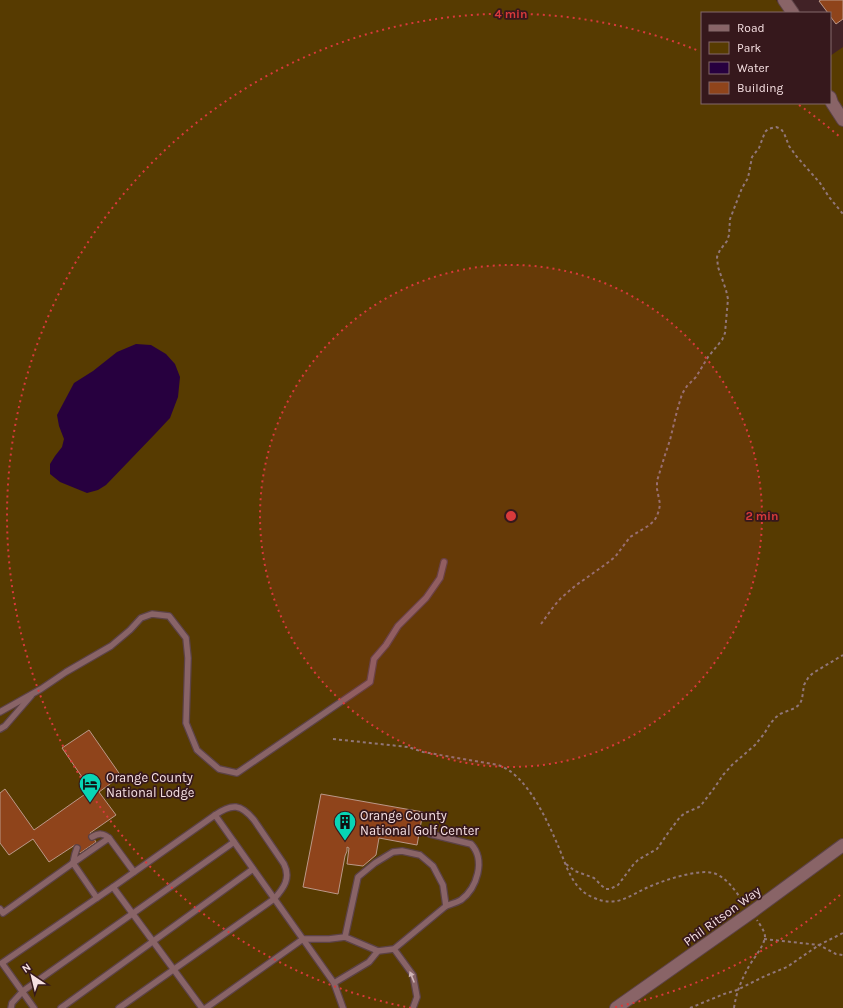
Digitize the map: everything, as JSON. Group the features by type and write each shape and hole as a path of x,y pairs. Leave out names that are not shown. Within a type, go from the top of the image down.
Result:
{"street":[{"path":"784,0 792,12"},
{"path":"831,100 843,120"},
{"name":"Phil Ritson Way","path":"616,1008 752,912 843,845"}],"lane":[{"path":"0,712 111,646 130,630 141,618 152,614 169,616 186,638 188,658 186,723 197,750 219,768 237,773 370,682 374,660 398,626 426,598 440,578 444,562"},
{"path":"0,729 5,726 34,693"},
{"path":"34,1008 1,961 97,898 223,810 238,807 244,810 254,820 288,870 281,892 274,899 119,1008"},
{"path":"215,816 334,983 343,1008"},
{"path":"92,837 103,834 109,838 134,872"},
{"path":"206,1008 303,939 329,939 345,937 378,952 394,949 446,906 461,900 470,891 475,882 478,872 478,855 471,844 430,834"},
{"path":"1,912 109,838"},
{"path":"11,1008 12,1003 23,991 234,842"},
{"path":"77,848 74,854 73,863 97,898"},
{"path":"345,937 358,877 375,863 393,852 402,851 420,855 434,866 443,885 446,906"},
{"path":"61,1008 253,869"},
{"path":"113,887 202,1008"},
{"path":"394,949 413,975 417,997 413,1008"},
{"path":"334,983 369,962 378,952"}],"path":[{"path":"541,624 561,598 611,561 630,537 654,521 660,510 657,481 682,394 722,340 724,333 728,298 718,268 717,257 727,241 730,219 742,188 748,178 752,157 759,148 765,132 768,129 776,127 781,129 789,146 797,157 843,214"},
{"path":"565,863 576,871 594,878 606,889 610,889 618,885 638,860 657,850 680,817 702,804 723,775 755,745 775,718 800,704 804,685 808,678 813,673 843,655"},
{"path":"333,739 408,747 423,752 504,766 523,784 535,800 551,829 569,874 580,889 590,897 602,902 625,900 649,887 673,878 698,873 713,873 718,875 732,887 752,912 763,930 764,938 760,949 747,969 737,990 734,1008"},
{"path":"690,1008 737,990 787,967 819,945 843,934"},
{"path":"764,938 819,945 836,954 843,955"}],"green space":[{"path":"0,0 776,0 784,12 701,12 701,104 831,104 831,55 843,47 843,1008 0,1008"}],"water":[{"path":"136,344 151,345 166,354 175,364 180,377 178,397 170,418 106,485 98,490 87,493 60,482 50,474 50,464 62,447 64,439 57,415 74,383 93,371 117,352"}],"building":[{"path":"843,0 843,19 836,24 831,17 831,12 827,12 819,1"},
{"name":"Orange County National Lodge","path":"89,730 121,776 99,792 116,815 90,833 96,842 80,853 75,845 49,862 33,839 9,855 0,843 0,793 5,789 34,830 91,790 62,748"},
{"name":"Orange County National Golf Center","path":"321,794 423,812 417,845 379,838 376,855 363,866 347,864 349,848 347,847 338,894 303,887"}],"place":[{"name":"Orange County National Lodge","path":"90,804"},
{"name":"Orange County National Golf Center","path":"345,842"}]}
